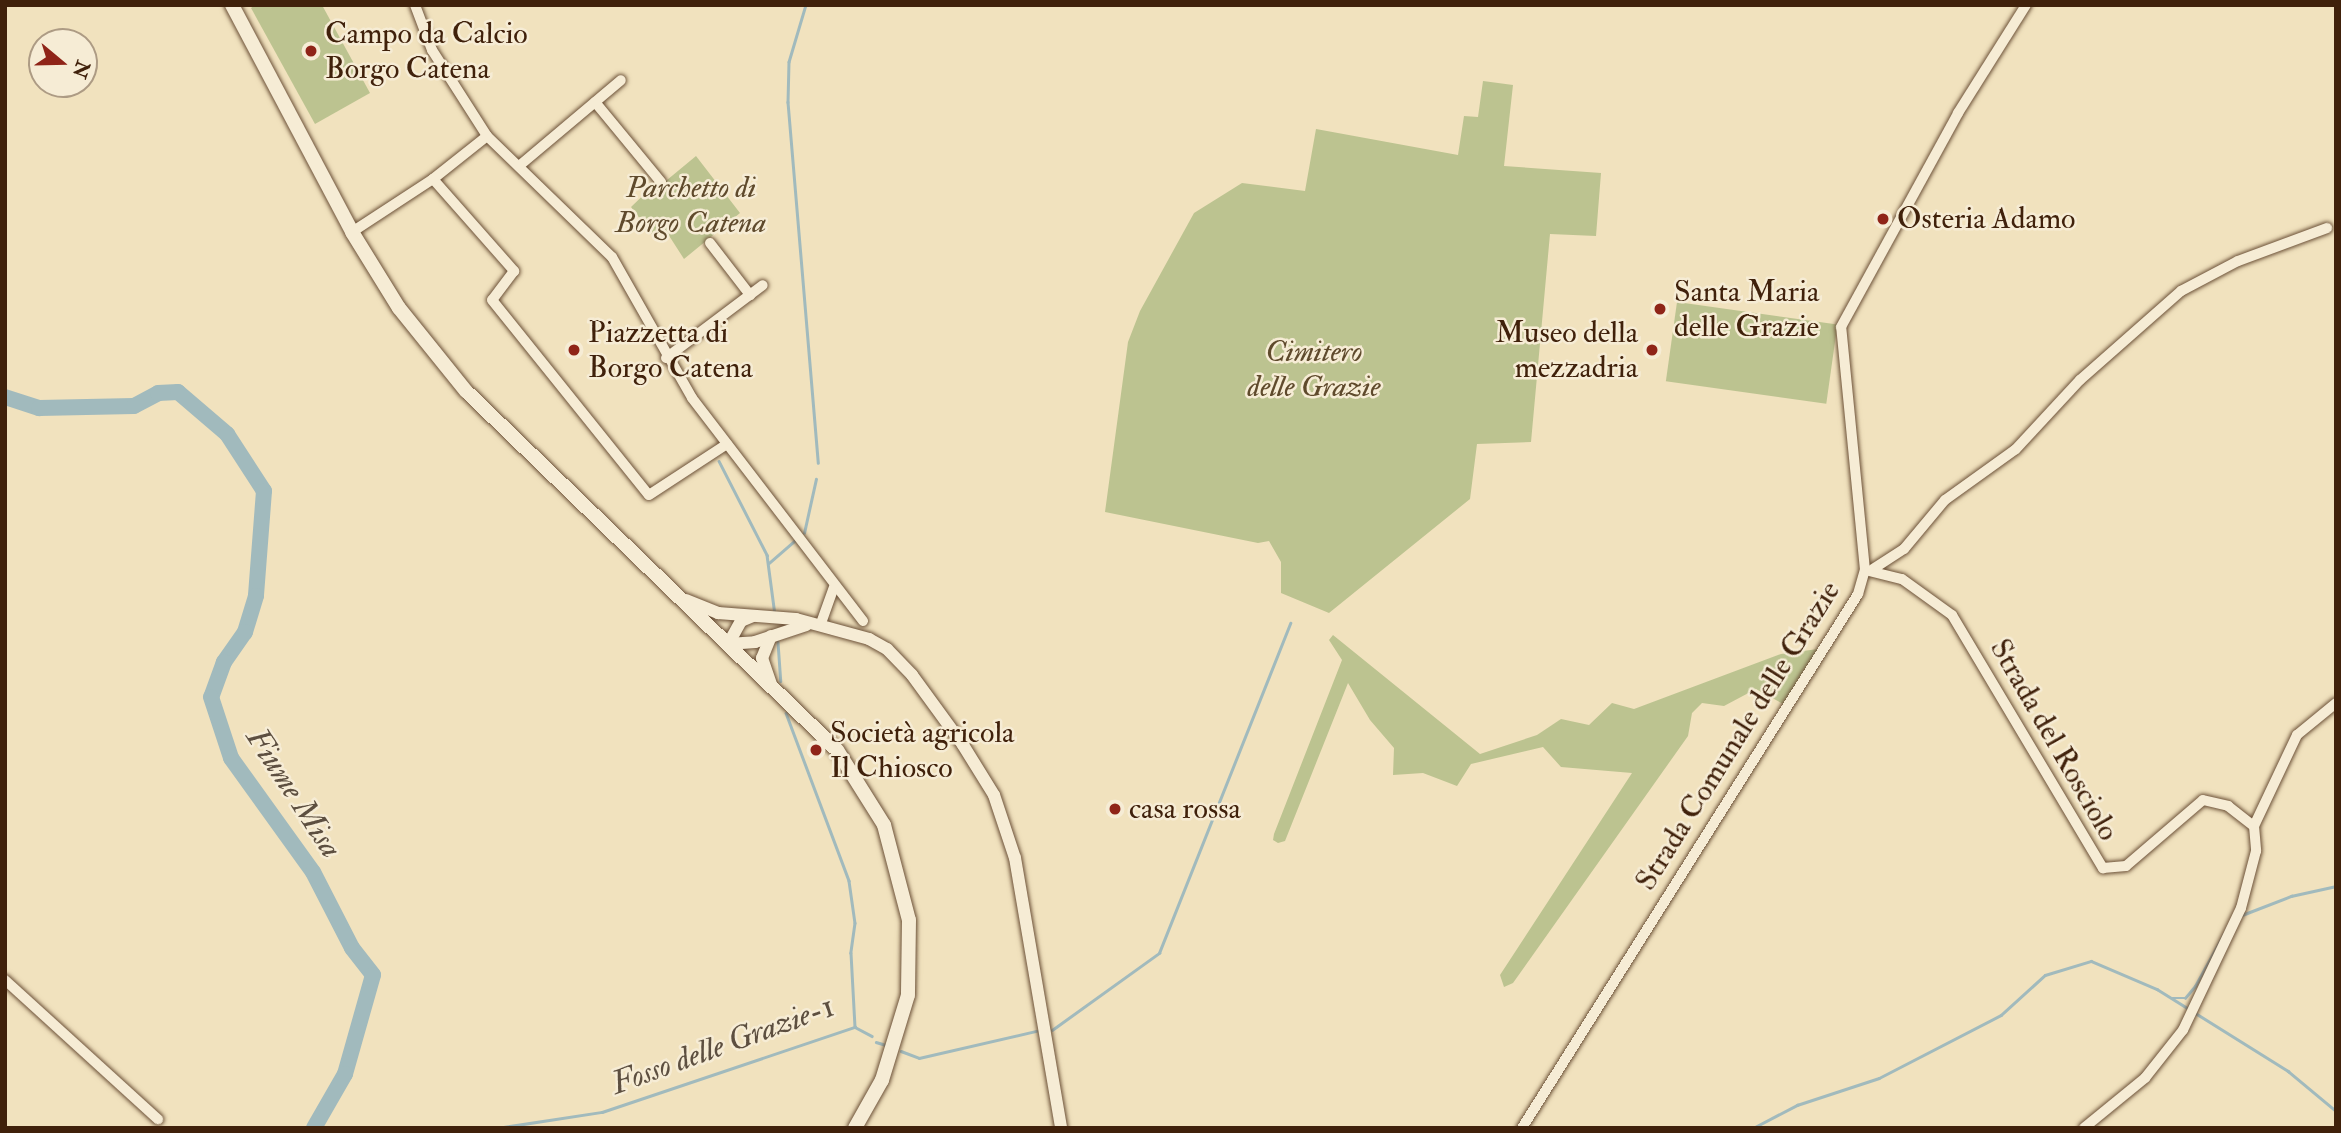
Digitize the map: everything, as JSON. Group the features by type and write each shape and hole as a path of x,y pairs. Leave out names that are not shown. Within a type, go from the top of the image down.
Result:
{"main road":[{"path":"232,5 352,232 399,308 466,391 837,750 884,825 905,892 908,995 882,1080 855,1128"}],"street":[{"path":"415,5 432,50 487,136 612,257 666,358 834,587 863,621"},
{"name":"Strada Comunale delle Grazie","path":"1522,1128 1858,594 1869,569 1841,327 1958,113 2026,5"},
{"path":"519,166 621,80"},
{"path":"595,102 661,182"},
{"path":"352,232 433,179 487,136"},
{"path":"433,179 514,271 492,300 649,495 727,444"},
{"path":"1869,569 1904,549 1945,500 2016,449 2080,380 2180,291 2238,261 2327,228"},
{"path":"710,243 750,295"},
{"path":"666,358 763,285"},
{"name":"Strada del Rosciolo","path":"1869,569 1909,583 1952,615 2103,868 2126,866 2203,800 2228,806 2253,826"},
{"path":"820,626 834,587"},
{"path":"674,593 702,609 852,633 887,649 912,675 994,795 1015,858 1061,1128"},
{"path":"728,644 741,621 753,616"},
{"path":"728,644 755,642 801,625 820,626"},
{"path":"771,636 763,667 775,691"},
{"path":"2084,1128 2145,1078 2183,1030 2241,908 2256,851 2253,826 2297,735 2336,703"},
{"path":"5,980 158,1119"}],"green space":[{"name":"Campo da Calcio Borgo Catena","path":"255,5 322,5 370,93 315,124 251,8"},
{"name":"Cimitero delle Grazie","path":"1483,81 1513,85 1504,166 1601,173 1596,236 1550,234 1531,442 1477,444 1470,499 1329,613 1281,593 1281,562 1269,541 1258,543 1105,512 1128,342 1140,311 1194,213 1242,183 1305,191 1316,129 1458,155 1464,116 1478,117"},
{"name":"Parchetto di Borgo Catena","path":"696,156 740,213 684,259 666,231 655,238 631,207 657,182 661,185"},
{"path":"1677,302 1837,325 1826,404 1666,381"},
{"path":"1333,635 1480,754 1537,735 1561,719 1589,725 1612,703 1634,709 1781,654 1818,649 1785,705 1756,689 1724,706 1702,703 1692,713 1688,736 1513,983 1504,987 1500,975 1632,773 1561,767 1543,747 1471,764 1457,786 1423,773 1393,775 1394,748 1370,720 1348,683 1285,841 1278,843 1273,840 1274,834 1342,660 1329,640"}],"waterway":[{"name":"Fosso delle Grazie-1","path":"806,5 789,62 788,102 818,463"},
{"name":"Fiume Misa","path":"5,397 39,408 134,406 158,393 178,392 227,434 264,491 256,596 245,632 224,662 211,697 231,758 313,872 352,948 373,975 345,1074 314,1128"},
{"path":"719,461 767,555 775,615"},
{"name":"Fosso delle Grazie-1","path":"804,533 816,479"},
{"name":"Fosso delle Grazie-1","path":"769,563 795,540"},
{"path":"1052,1030 1159,953 1290,623"},
{"name":"Fosso delle Grazie-1","path":"778,642 781,681"},
{"name":"Fosso delle Grazie-1","path":"786,713 849,881 855,923 851,953 855,1027"},
{"path":"2242,915 2291,896 2336,886"},
{"path":"2172,998 2185,998 2195,986 2227,928"},
{"path":"1753,1128 1797,1105 1879,1078 2001,1015 2045,975 2091,961 2157,989 2288,1071 2336,1111"},
{"path":"855,1027 872,1036"},
{"name":"Fosso delle Grazie-1","path":"497,1128 602,1112 855,1027"},
{"path":"901,1051 919,1058 1036,1031"},
{"path":"876,1042 886,1045"}],"place":[{"name":"Campo da Calcio Borgo Catena","path":"311,51"},
{"name":"Osteria Adamo","path":"1883,219"},
{"name":"Santa Maria delle Grazie","path":"1660,309"},
{"name":"Piazzetta di Borgo Catena","path":"574,350"},
{"name":"Museo della mezzadria","path":"1652,350"},
{"name":"Società agricola Il Chiosco","path":"816,750"},
{"name":"casa rossa","path":"1115,809"}]}
